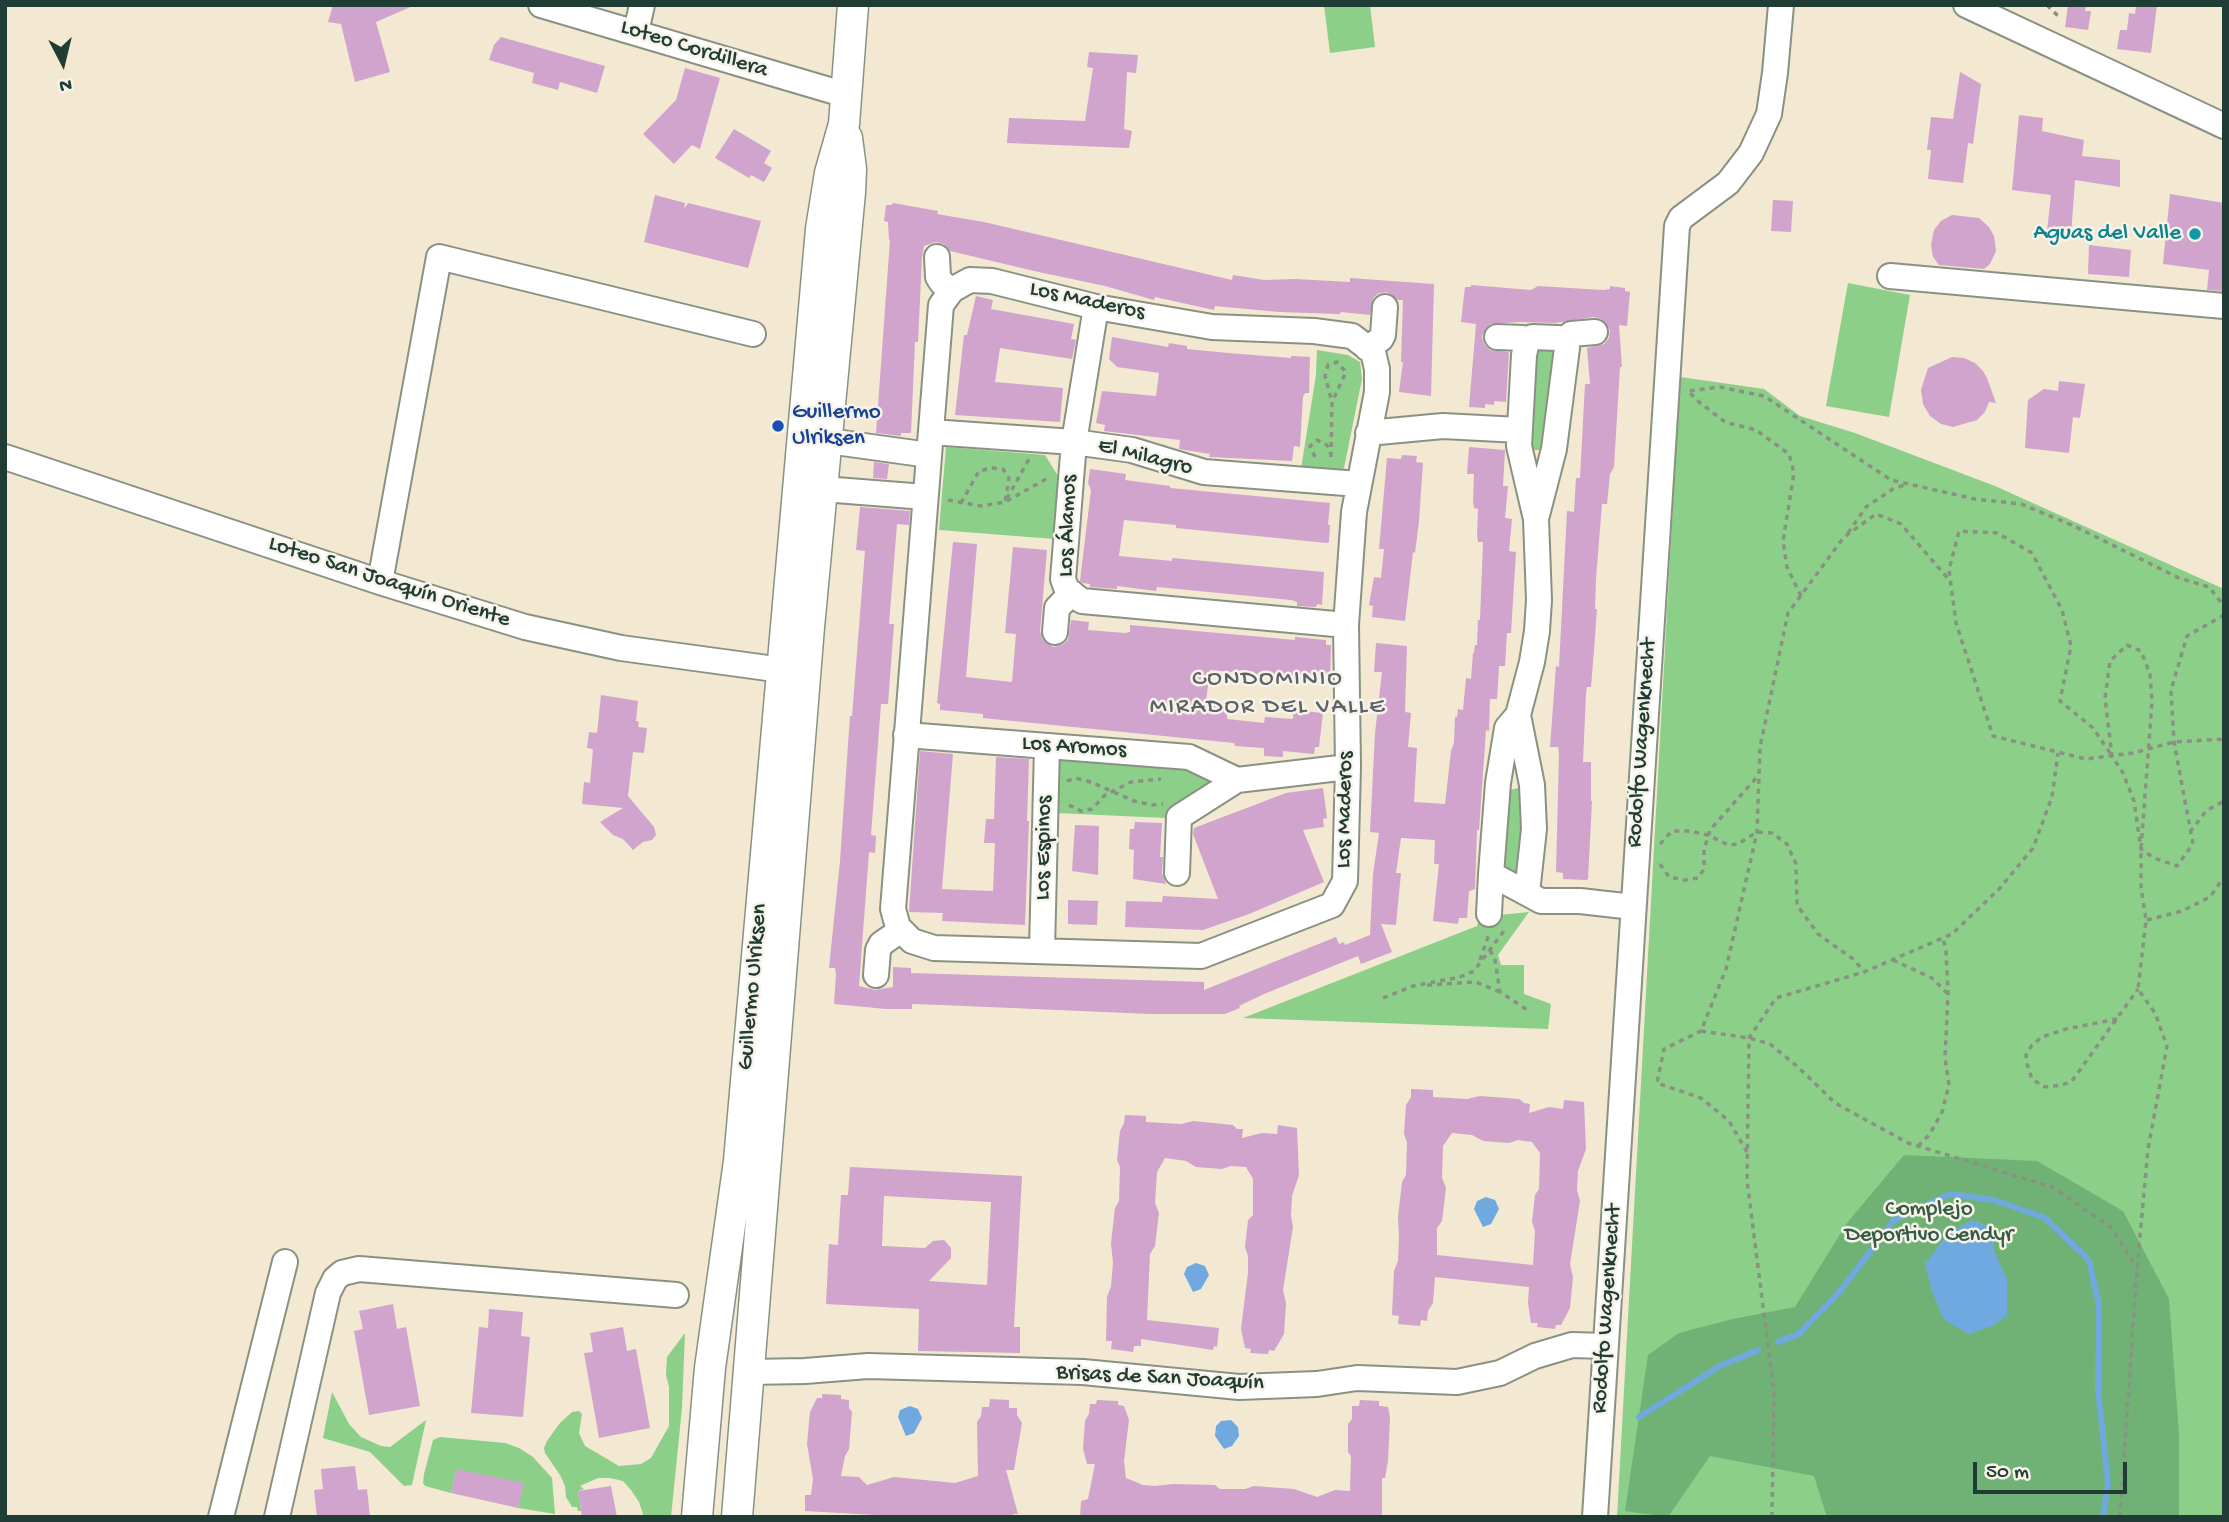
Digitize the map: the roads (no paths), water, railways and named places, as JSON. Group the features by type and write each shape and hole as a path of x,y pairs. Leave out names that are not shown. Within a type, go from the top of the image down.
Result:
{"main road":[{"name":"Guillermo Ulriksen","path":"697,1517 710,1368 739,1161 824,201 845,110 853,5"},
{"name":"Guillermo Ulriksen","path":"737,1517 782,948 850,192 845,110"}],"street":[{"name":"Loteo Cordillera","path":"541,5 636,33 845,110"},
{"path":"636,33 642,5"},
{"name":"Rodolfo Wagenknecht","path":"1595,1517 1677,226 1681,218 1728,183 1751,153 1769,114 1780,5"},
{"path":"1966,5 2224,126"},
{"path":"380,583 439,257 753,334"},
{"path":"876,975 881,944 901,930 893,909 906,735 942,305 952,290 938,277 937,257"},
{"path":"1890,276 2224,306"},
{"name":"Los Maderos","path":"901,930 912,941 934,948 1202,957 1332,905 1345,881 1348,767 1346,625 1354,512 1373,409 1377,369 1373,352 1352,336 1314,331 1212,327 1096,307 992,281 970,279 952,290"},
{"path":"1367,348 1384,335 1385,306"},
{"name":"Los Álamos","path":"1096,307 1074,442 1063,579 1067,590 1083,601 1346,625"},
{"path":"1564,341 1571,334 1595,332"},
{"path":"1489,914 1497,783 1507,728 1518,715 1532,662 1539,600 1536,519 1519,438 1525,345 1532,337 1548,336 1564,341 1567,348 1554,449 1536,519"},
{"path":"1497,337 1523,338 1527,341"},
{"path":"1373,409 1444,426 1519,438 1536,455 1554,449"},
{"path":"1368,433 1444,426"},
{"name":"El Milagro","path":"930,443 1040,439 1074,442 1132,450 1204,472 1358,484"},
{"path":"828,441 930,443"},
{"name":"Loteo San Joaquín Oriente","path":"5,457 380,583 525,627 621,648 782,670"},
{"path":"823,489 926,491"},
{"path":"1055,632 1057,608 1072,593"},
{"path":"1518,715 1532,785 1534,830 1528,894"},
{"name":"Los Aromos","path":"906,735 1189,757 1237,780"},
{"name":"Los Espinos","path":"1042,950 1047,746"},
{"path":"1177,873 1179,817 1237,780 1348,767"},
{"path":"1497,783 1524,781 1532,785"},
{"path":"1491,874 1541,901 1580,901 1633,907"},
{"path":"221,1517 285,1262"},
{"path":"277,1517 328,1293 335,1279 342,1273 359,1269 676,1295"},
{"name":"Brisas de San Joaquín","path":"749,1371 805,1371 868,1366 1083,1371 1238,1387 1317,1384 1357,1378 1457,1382 1500,1373 1535,1356 1572,1345 1605,1346"}],"water":[{"path":"1486,1197 1495,1200 1499,1209 1491,1224 1483,1227 1474,1209 1477,1201"},
{"path":"1971,1220 1994,1228 1994,1251 2007,1279 2007,1316 1992,1326 1969,1334 1944,1320 1931,1289 1925,1264 1946,1236"},
{"path":"1196,1263 1205,1266 1209,1275 1201,1289 1193,1292 1184,1274 1187,1267"},
{"path":"910,1406 918,1409 922,1418 914,1433 906,1436 898,1417 900,1410"},
{"path":"1231,1420 1238,1427 1239,1436 1232,1446 1224,1449 1215,1436 1216,1426 1221,1421"}],"waterway":[{"path":"1778,1342 1799,1334 1841,1290 1894,1220 1950,1194 1994,1200 2045,1218 2089,1260 2099,1306 2098,1389 2108,1483 2103,1517"},
{"path":"1639,1417 1720,1366 1758,1350"}],"place":[{"name":"Aguas del Valle","path":"2195,234"},
{"name":"Guillermo Ulriksen","path":"778,426"}],"district":[{"name":"CONDOMINIO MIRADOR DEL VALLE","path":"1268,694"}],"park label":[{"name":"Complejo Deportivo Cendyr","path":"1929,1223"}]}
